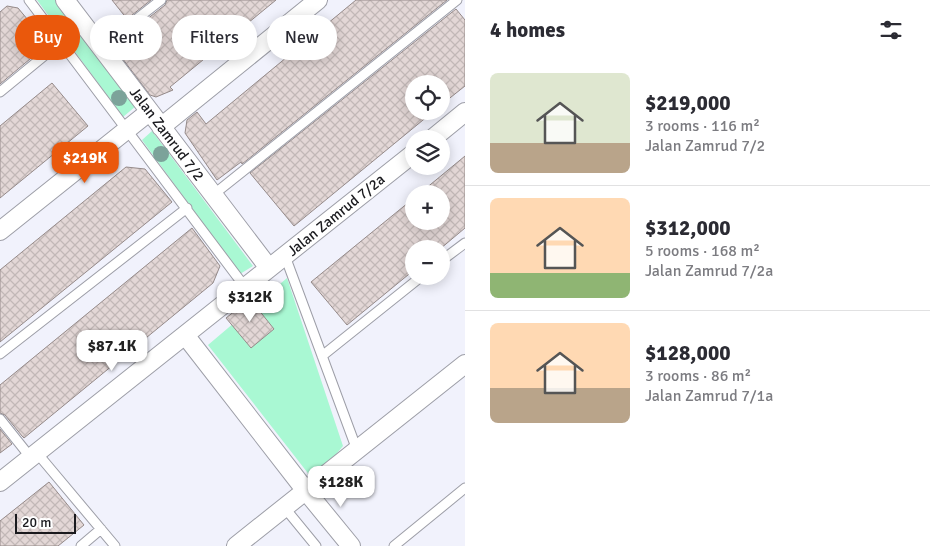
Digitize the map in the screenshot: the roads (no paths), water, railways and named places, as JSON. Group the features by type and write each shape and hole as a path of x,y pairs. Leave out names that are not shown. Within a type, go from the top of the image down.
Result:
{"street":[{"name":"Jalan Zamrud 7/2","path":"65,0 90,33"},
{"path":"161,127 318,0"},
{"name":"Jalan Zamrud 7/2","path":"111,60 269,268"},
{"path":"0,231 149,112"},
{"path":"443,130 465,112"},
{"name":"Jalan Zamrud 7/2a","path":"0,482 405,160"},
{"path":"185,335 352,546"},
{"path":"236,546 465,364"}],"lane":[{"path":"29,0 40,15"},
{"path":"141,15 160,0"},
{"path":"212,195 457,0"},
{"path":"0,92 39,60"},
{"path":"75,60 245,287"},
{"path":"0,354 187,208"},
{"path":"450,254 465,242"},
{"path":"285,256 357,450"},
{"path":"322,356 411,285"},
{"path":"0,419 115,546"},
{"path":"394,546 465,488"},
{"path":"284,507 316,546"},
{"path":"81,546 101,530"}]}
